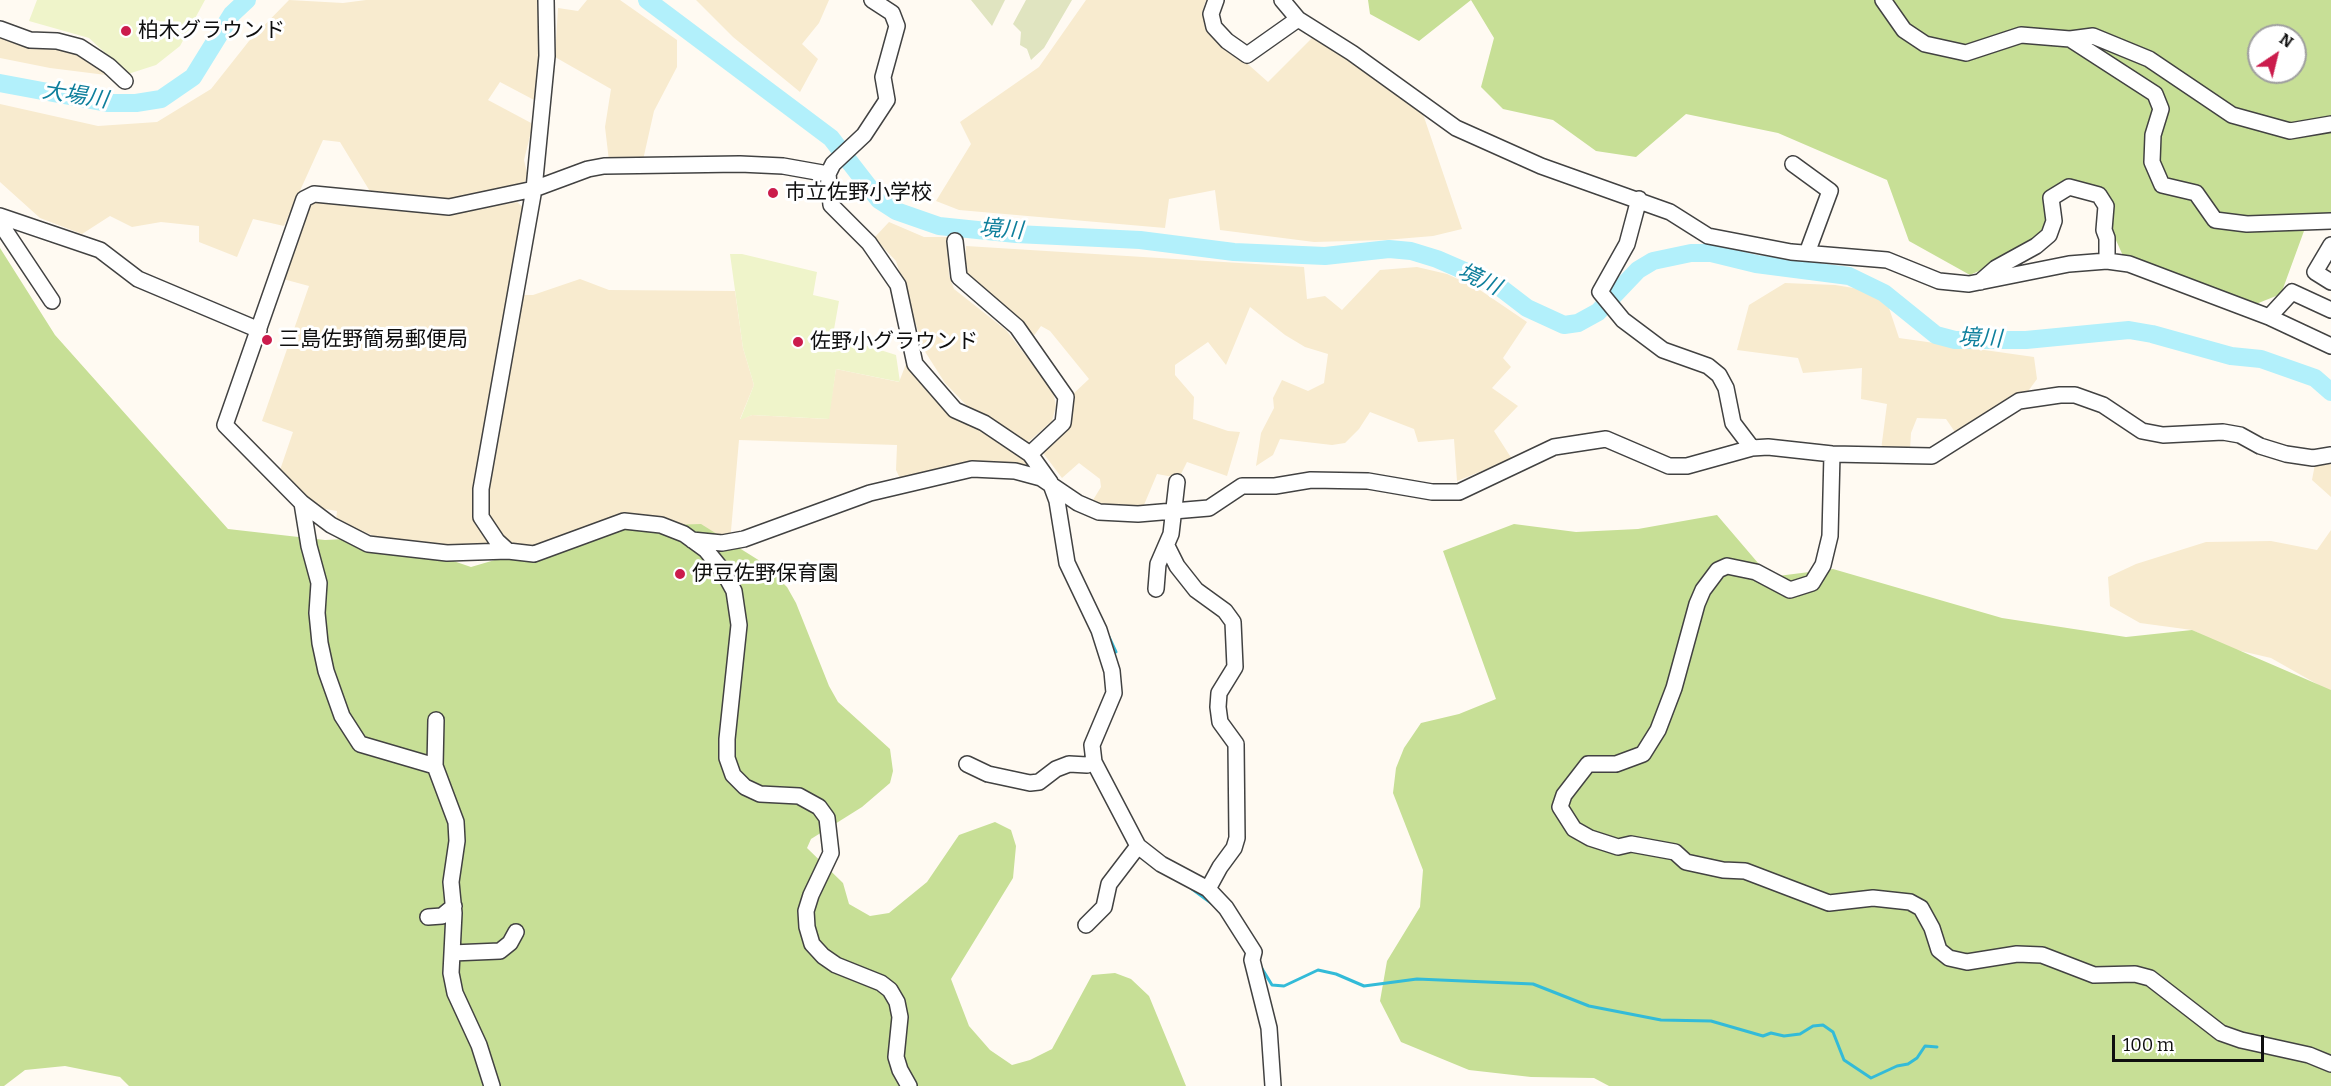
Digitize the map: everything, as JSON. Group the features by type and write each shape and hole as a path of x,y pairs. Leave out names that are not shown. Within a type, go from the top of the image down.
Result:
{"street":[{"path":"508,551 497,542 481,517 481,489 534,189 547,56 546,0"},
{"path":"872,0 892,13 897,26 883,77 887,100 856,142 830,169 831,205 869,243 898,285 915,364 955,410 984,423 1029,454 1050,482 1058,501 1066,563 1099,630 1112,671 1114,693 1092,745 1091,763 1136,849 1208,889 1226,908 1253,956 1269,1028 1273,1086"},
{"path":"1216,0 1211,14 1214,27 1227,41 1246,55 1298,19"},
{"path":"1883,0 1904,30 1925,44 1965,52 2021,35 2070,39 2093,36 2149,59 2232,115 2290,131 2331,124"},
{"path":"1286,1 1298,19 1352,53 1456,128 1541,166 1670,212 1708,236 1807,253 1887,260 1939,281 1969,284 2069,264 2107,261 2148,270 2269,317 2331,346"},
{"path":"0,29 30,40 57,41 80,47 109,66 125,81"},
{"path":"2070,39 2155,94 2161,109 2153,135 2152,162 2162,185 2196,193 2215,220 2247,224 2331,221"},
{"path":"830,169 740,164 604,166 588,169 534,189 449,207 314,194 304,199 225,425 302,502 331,525 368,544 447,553 508,551 534,554 624,521 661,525 692,540 706,550 723,571 734,591 738,609 727,739 728,759 733,775 745,787 760,794 799,796 819,807 827,818 831,853 806,911 812,945 836,965 880,982 890,990 897,1002 900,1017 896,1057 909,1086"},
{"path":"1792,164 1830,191 1807,253"},
{"path":"1980,282 1996,268 2036,246 2049,235 2054,221 2050,205 2051,198 2069,187 2099,195 2106,206 2104,230 2108,238 2107,261"},
{"path":"1639,200 1627,244 1600,292 1623,320 1662,350 1708,366 1719,375 1726,388 1733,423 1752,448"},
{"path":"52,301 6,232 0,216 100,250 138,279 259,330"},
{"path":"955,241 959,276 1017,327 1066,398 1063,423 1029,454"},
{"path":"2331,245 2315,272 2331,282"},
{"path":"2269,317 2292,292 2331,310"},
{"path":"692,540 722,543 744,539 870,493 972,469 1015,471 1050,482 1078,503 1099,512 1138,514 1209,508 1242,486 1275,486 1311,480 1368,481 1432,492 1459,492 1554,447 1606,439 1669,466 1687,466 1752,448 1768,447 1832,454 1932,456 2019,401 2060,395 2075,395 2103,405 2142,431 2163,435 2223,432 2240,435 2260,446 2286,454 2313,458 2331,455"},
{"path":"1832,454 1830,536 1823,565 1812,583 1790,590 1756,572 1726,566 1718,570 1703,590 1697,604 1674,688 1658,730 1643,754 1616,764 1588,764 1564,795 1560,807 1574,830 1618,847 1631,844 1675,852 1686,862 1745,872 1829,903 1873,898 1910,902 1921,908 1939,950 1950,958 1967,962 2017,954 2042,955 2064,961 2079,972 2094,975 2135,974 2150,978 2220,1033 2309,1055 2331,1064"},
{"path":"1156,589 1158,564 1171,534 1177,482"},
{"path":"302,502 309,546 319,583 317,613 320,643 326,671 342,716 360,744 435,766"},
{"path":"1167,546 1177,566 1196,590 1225,611 1233,622 1235,667 1219,693 1218,707 1220,722 1236,744 1237,838 1234,848 1208,889"},
{"path":"436,720 435,766 456,822 457,841 452,882 454,906 452,952 455,993 479,1045 492,1086"},
{"path":"967,764 988,774 1030,783 1039,782 1056,769 1069,764 1091,763"},
{"path":"1086,925 1104,907 1109,884 1136,849"},
{"path":"428,918 442,916 454,906"},
{"path":"452,952 500,951 510,943 516,932"}],"shaded area":[{"path":"289,0 343,3 366,0 540,0 543,40 536,101 500,82 488,100 533,124 524,160 528,177 522,185 452,201 371,193 340,142 323,140 284,226 253,219 237,257 199,242 199,226 161,222 132,227 110,216 82,234 40,218 0,182 0,104 98,126 157,122 211,89 249,41"},
{"path":"587,0 620,0 677,40 677,67 654,111 643,160 609,161 605,127 611,89 555,57 558,8 578,11"},
{"path":"696,0 829,0 819,23 802,44 818,59 800,92 733,37"},
{"path":"1086,0 1206,0 1202,13 1205,26 1268,82 1313,37 1344,56 1423,114 1462,229 1433,236 1314,242 1220,230 1215,190 1169,199 1165,228 959,210 936,201 971,144 960,122 1039,67"},
{"path":"0,34 74,50 114,76 50,68 0,58"},
{"path":"321,200 447,215 517,202 524,208 516,295 533,295 580,279 609,290 735,291 743,348 754,385 740,419 752,415 828,419 836,369 899,382 906,364 915,364 955,410 1016,452 1035,470 996,470 903,485 896,470 897,445 739,440 730,542 589,532 508,551 410,550 336,521 337,511 319,508 280,470 293,432 262,421 309,286 283,279 310,203"},
{"path":"889,222 924,237 947,237 949,275 954,289 1006,330 1053,391 1056,406 1052,421 1025,445 971,410 945,383 924,350 896,261 874,238"},
{"path":"966,246 1304,267 1307,299 1325,296 1342,310 1380,270 1417,267 1447,274 1477,288 1527,322 1503,358 1511,367 1492,388 1518,406 1494,431 1512,459 1457,481 1454,439 1418,442 1414,429 1370,412 1359,429 1345,443 1332,445 1280,439 1273,455 1256,466 1261,433 1274,408 1273,398 1282,380 1308,391 1324,383 1328,354 1305,347 1285,335 1250,307 1226,365 1208,342 1175,365 1175,375 1194,397 1193,419 1228,431 1240,432 1227,476 1187,462 1179,478 1157,474 1141,512 1098,506 1093,500 1101,487 1100,479 1079,463 1062,478 1040,449 1072,395 1089,379 1050,331 1041,326 1033,337 964,276"},
{"path":"1785,283 1835,285 1884,293 1899,338 2034,357 2037,379 2026,394 1957,435 1946,419 1917,418 1911,433 1910,450 1881,450 1887,404 1861,399 1862,368 1803,373 1798,358 1737,350 1749,305"},
{"path":"2316,459 2331,459 2331,497 2312,480"},
{"path":"2331,530 2331,692 2271,658 2232,649 2192,630 2140,623 2110,606 2108,577 2136,564 2206,542 2271,541 2317,550"}],"green space":[{"name":"柏木グラウンド","path":"37,0 205,0 180,46 156,65 128,74 89,38 29,21"},
{"path":"971,0 1005,0 992,26"},
{"path":"1026,0 1072,0 1044,48 1031,60 1027,49 1020,45 1021,32 1013,24"},
{"path":"1368,0 1471,0 1419,41 1370,14"},
{"path":"1471,0 2331,0 2331,218 2308,220 2281,294 2251,306 2124,258 2115,238 2107,204 2100,191 2047,196 2053,226 2040,243 1970,275 1909,241 1887,180 1778,133 1686,114 1636,157 1596,151 1553,120 1503,109 1481,87 1494,38"},
{"path":"0,248 55,335 228,529 325,540 383,537 471,567 607,527 701,524 760,561 787,587 796,603 829,686 838,702 890,749 893,771 890,783 862,807 811,839 807,848 843,883 849,904 870,916 889,913 927,882 959,835 995,822 1011,830 1016,846 1013,878 951,979 969,1026 990,1050 1012,1065 1030,1060 1052,1049 1092,975 1115,973 1131,979 1149,996 1186,1086 129,1086 120,1077 65,1066 25,1070 4,1086 0,1086"},
{"name":"佐野小グラウンド","path":"730,254 742,254 817,272 813,295 839,301 833,335 896,355 900,382 836,369 829,419 752,415 740,420 754,385 743,348"},
{"path":"1717,515 1770,577 1833,569 2002,618 2126,637 2192,630 2331,690 2331,1086 1609,1086 1594,1078 1531,1077 1469,1070 1401,1042 1380,1001 1387,961 1420,907 1423,870 1393,793 1396,768 1404,748 1421,723 1459,714 1496,699 1443,551 1514,524 1576,532 1638,529"}],"waterway":[{"name":"大場川","path":"0,83 107,103 136,103 161,99 193,77 232,14 247,0"},
{"name":"境川","path":"647,0 831,138 879,200 896,211 939,226 1016,234 1140,240 1234,252 1325,256 1389,249 1411,251 1437,259 1497,285 1527,308 1564,325 1578,323 1598,312 1638,270 1653,261 1691,253 1711,253 1756,264 1849,276 1884,293 1936,335 1955,340 2026,340 2129,330 2152,334 2231,356 2261,359 2315,378 2331,392"},
{"path":"957,284 985,309"},
{"path":"1109,637 1116,652"},
{"path":"1137,854 1155,868"},
{"path":"1192,889 1211,903"},
{"path":"1261,967 1272,985 1284,986 1318,970 1336,974 1364,986 1417,979 1533,984 1589,1006 1661,1020 1711,1021 1763,1036 1771,1033 1784,1036 1800,1034 1813,1026 1823,1025 1833,1032 1844,1060 1871,1078 1897,1066 1908,1064 1917,1058 1925,1046 1937,1047"}],"place":[{"name":"柏木グラウンド","path":"126,31"},
{"name":"市立佐野小学校","path":"773,193"},
{"name":"三島佐野簡易郵便局","path":"267,340"},
{"name":"佐野小グラウンド","path":"798,342"},
{"name":"伊豆佐野保育園","path":"680,574"}]}
